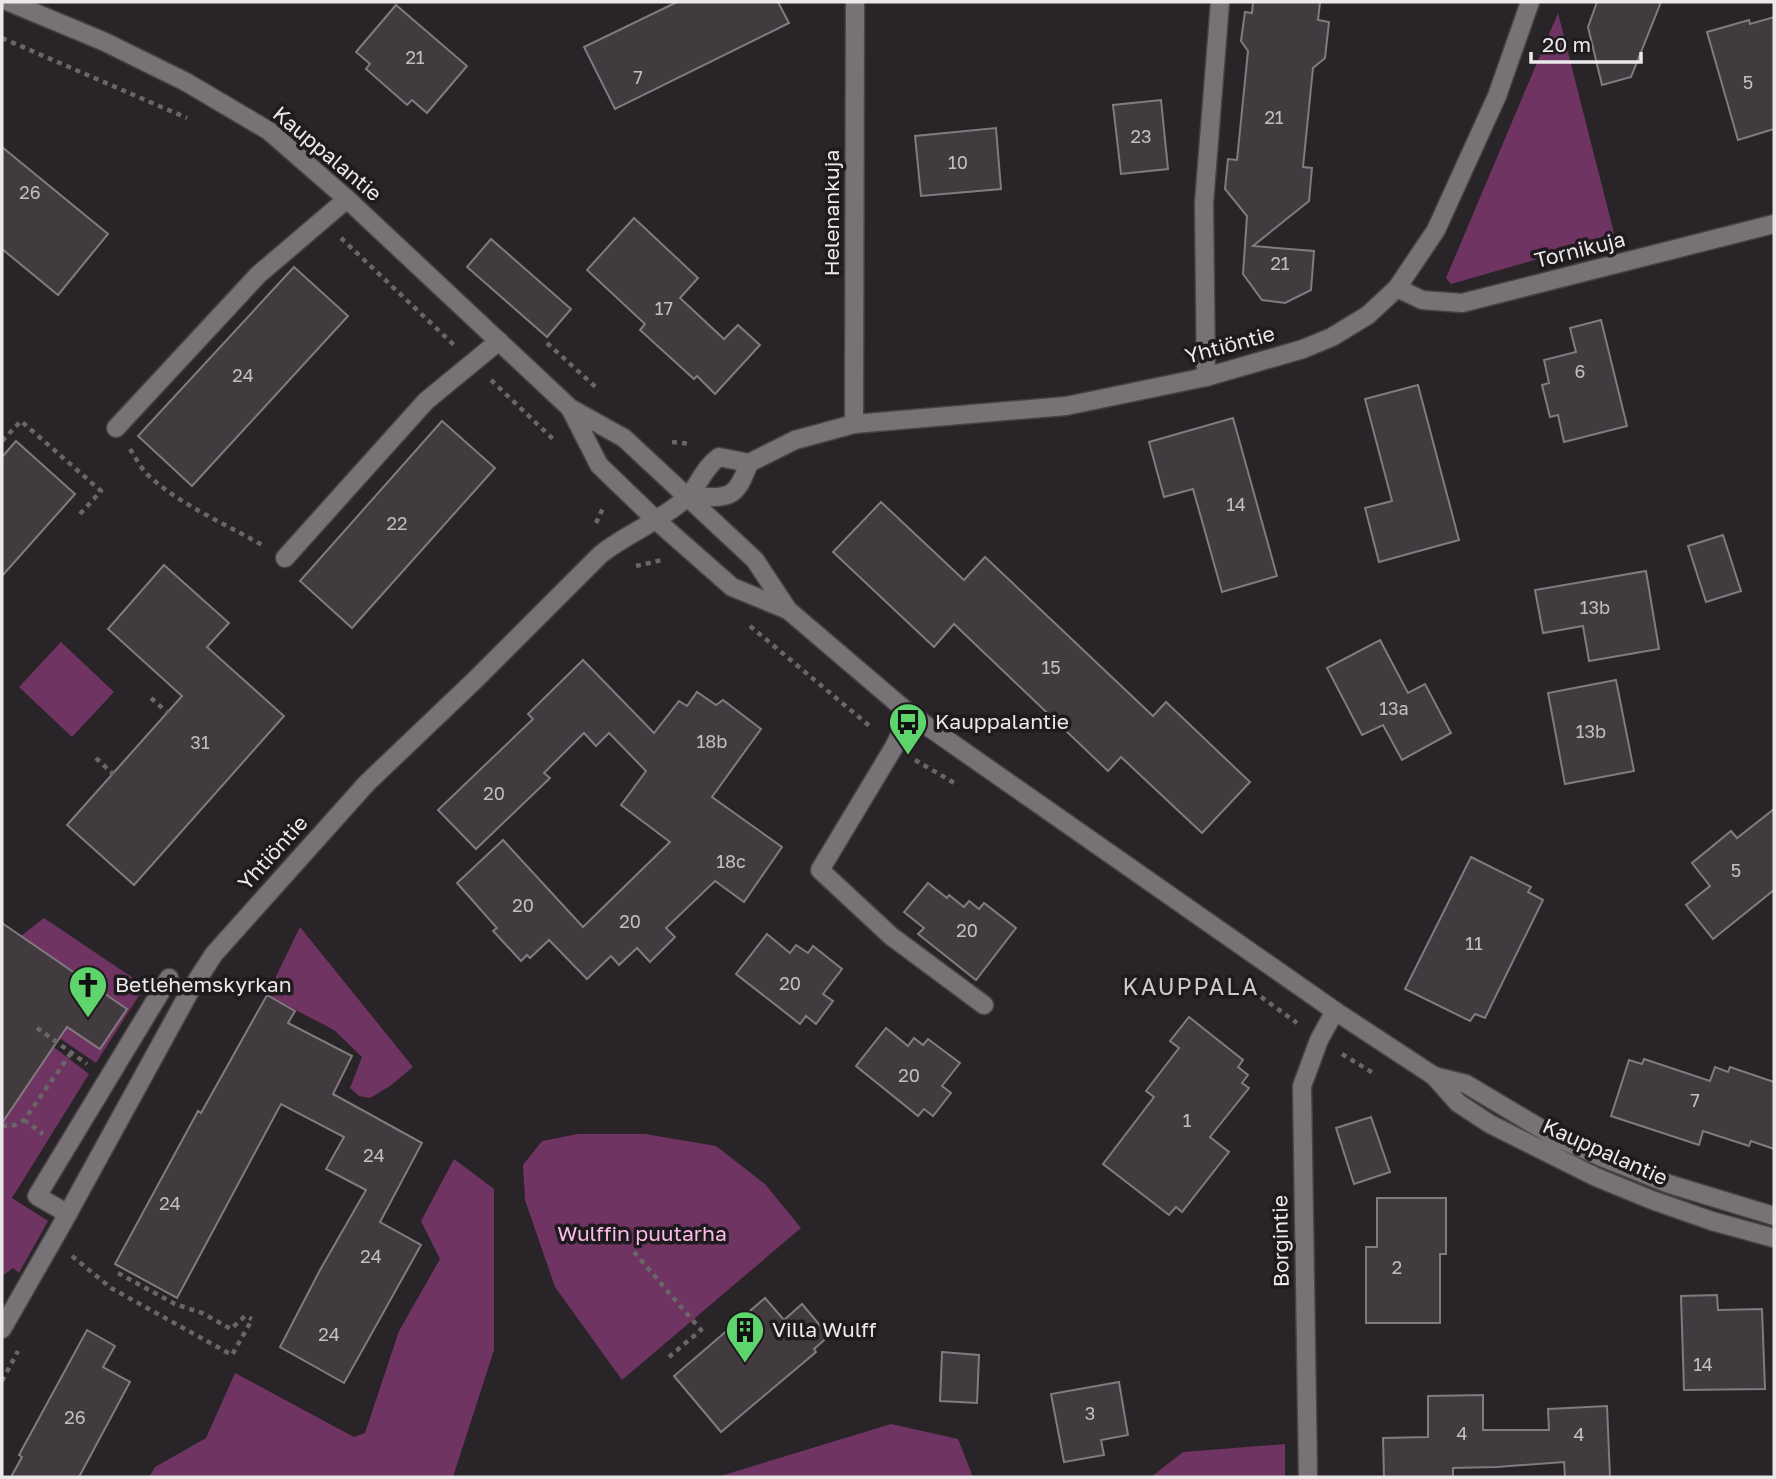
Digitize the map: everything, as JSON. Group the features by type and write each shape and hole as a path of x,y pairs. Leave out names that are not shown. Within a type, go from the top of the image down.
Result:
{"street":[{"name":"Kauppalantie","path":"9,2 105,42 186,82 269,131 347,199 570,408 624,438 755,560 788,610 910,714 1335,1011 1434,1076 1458,1103 1490,1124 1596,1177 1688,1212 1774,1238"},
{"name":"Helenankuja","path":"853,424 855,2"},
{"path":"1206,377 1204,203 1220,2"},
{"name":"Yhtiöntie","path":"2,1329 190,991 214,954 367,783 601,554 657,522 687,497 708,466 719,457 749,463 795,440 853,424 1066,406 1206,377 1303,349 1332,337 1368,315 1397,288 1436,230 1497,96 1530,2"},
{"path":"116,428 258,275 347,199"},
{"name":"Tornikuja","path":"1397,288 1422,300 1462,303 1774,224"},
{"path":"285,558 426,401 499,341"},
{"name":"Kauppalantie","path":"570,408 599,465 657,522 732,587 788,610"},
{"path":"687,497 727,496 740,487 749,463"},
{"path":"910,714 894,747 820,870 891,936 984,1005"},
{"path":"68,1214 37,1196 169,978"},
{"name":"Borgintie","path":"1308,1477 1301,1086 1319,1040 1335,1011"},
{"name":"Kauppalantie","path":"1434,1076 1466,1084 1555,1137 1606,1159 1669,1184 1774,1216"}],"path":[{"path":"2,441 21,421 101,491 80,514"},
{"path":"116,428 146,475 213,520 285,558"},
{"path":"627,572 634,566"},
{"path":"151,698 168,713"},
{"path":"96,758 113,774"},
{"path":"37,1028 107,1079"},
{"path":"2,1126 15,1125 24,1120 71,1053"},
{"path":"24,1120 49,1139"},
{"path":"65,1267 79,1244"},
{"path":"634,1252 701,1330 669,1357"},
{"path":"72,1256 111,1288 232,1355 251,1321 245,1316 231,1329 202,1313 175,1304 118,1272"}],"green space":[{"path":"1558,13 1615,237 1451,284 1446,278"},
{"path":"61,642 114,692 72,737 19,687"},
{"path":"44,918 145,986 96,1063 39,1024 47,1013 100,1049 127,1008 21,936"},
{"path":"300,927 413,1067 370,1098 359,1096 350,1088 362,1057 334,1030 267,995"},
{"path":"34,1032 89,1074 12,1198 48,1221 19,1273 13,1268 2,1276 2,1113 6,1116"},
{"name":"Wulffin puutarha","path":"578,1134 645,1134 716,1146 765,1184 801,1228 622,1380 555,1287 525,1200 523,1165 542,1141"},
{"path":"454,1159 494,1189 494,1350 453,1477 149,1477 155,1467 206,1438 235,1373 354,1437 365,1433 399,1331 440,1259 421,1221"},
{"path":"891,1424 958,1439 973,1477 717,1477"},
{"path":"1285,1444 1285,1477 1151,1477 1183,1452"}],"building":[{"path":"677,2 778,2 789,23 615,109 584,47"},
{"path":"1253,2 1320,2 1318,20 1329,22 1325,58 1313,68 1303,167 1312,168 1309,201 1253,246 1314,251 1311,290 1285,303 1262,300 1243,274 1247,216 1225,189 1228,159 1237,160 1248,51 1241,41 1245,12 1252,13"},
{"path":"1597,2 1661,2 1631,77 1602,85 1588,27"},
{"path":"396,5 467,66 427,113 412,100 407,105 366,69 370,64 356,52"},
{"path":"1774,17 1774,129 1738,140 1707,32 1749,20 1750,24"},
{"path":"1161,100 1168,169 1121,174 1113,105"},
{"path":"996,128 1001,189 921,196 915,136"},
{"path":"2,147 108,234 58,295 2,249"},
{"path":"634,218 698,278 680,298 724,339 738,325 760,345 715,394 697,376 694,379 640,330 645,324 587,270"},
{"path":"491,239 571,309 547,337 467,267"},
{"path":"294,267 348,316 192,486 138,436"},
{"path":"1601,320 1627,426 1564,442 1558,415 1550,417 1542,385 1549,383 1544,360 1576,352 1570,328"},
{"path":"1418,385 1459,540 1379,562 1365,508 1392,501 1365,399"},
{"path":"1233,418 1277,576 1222,592 1193,489 1164,497 1149,442"},
{"path":"442,421 495,468 352,628 300,581"},
{"path":"16,441 75,494 2,576 2,457"},
{"path":"881,502 964,580 985,557 1153,716 1166,702 1250,782 1202,833 1121,757 1108,771 954,624 934,647 833,552"},
{"path":"1723,535 1741,591 1706,602 1688,546"},
{"path":"164,565 229,623 207,647 284,716 134,885 67,825 182,696 108,629"},
{"path":"1646,571 1659,649 1589,661 1583,626 1543,633 1535,590"},
{"path":"1380,640 1408,693 1425,684 1451,733 1402,760 1383,725 1362,735 1327,668"},
{"path":"583,660 654,733 679,701 687,706 697,692 716,705 723,700 761,729 712,797 782,847 744,902 715,881 666,928 675,937 650,962 637,948 619,965 611,956 587,979 549,940 530,958 527,955 521,961 493,931 497,928 457,883 503,840 583,927 670,842 621,805 646,771 609,733 596,746 584,733 544,773 550,778 476,849 438,810 533,719 528,714"},
{"path":"1616,680 1634,771 1565,784 1548,693"},
{"path":"1774,809 1774,890 1713,939 1686,905 1710,886 1692,863 1731,831 1737,838"},
{"path":"1471,857 1531,887 1528,892 1543,900 1485,1018 1475,1014 1470,1021 1405,989"},
{"path":"928,883 964,907 969,901 979,909 984,903 1016,928 976,980 918,934 924,928 904,912"},
{"name":"Betlehemskyrkan","path":"2,923 127,1009 100,1049 67,1027 2,1123"},
{"path":"767,934 790,953 796,945 808,953 813,946 842,969 823,994 833,1001 816,1024 806,1016 800,1024 736,974"},
{"path":"267,995 295,1011 288,1023 352,1056 333,1094 422,1143 380,1222 421,1245 344,1383 280,1347 366,1190 326,1169 344,1137 281,1104 177,1298 115,1264 198,1111 201,1113"},
{"path":"1189,1017 1243,1060 1238,1067 1248,1075 1242,1083 1249,1088 1210,1137 1229,1152 1182,1212 1176,1207 1169,1215 1103,1164 1154,1097 1146,1091 1179,1048 1170,1041"},
{"path":"886,1028 908,1046 914,1038 923,1045 928,1039 960,1063 942,1086 951,1093 933,1116 924,1109 918,1116 856,1066"},
{"path":"1644,1059 1710,1081 1715,1067 1728,1072 1730,1067 1774,1082 1774,1149 1751,1141 1749,1146 1703,1131 1699,1145 1611,1116 1629,1060 1642,1064"},
{"path":"1371,1117 1390,1172 1354,1184 1336,1128"},
{"path":"1377,1198 1446,1198 1446,1254 1440,1254 1440,1323 1366,1323 1366,1247 1377,1247"},
{"path":"1717,1295 1718,1310 1762,1309 1765,1389 1684,1390 1681,1296"},
{"name":"Villa Wulff","path":"765,1298 784,1320 802,1304 829,1336 814,1349 816,1352 721,1432 674,1376"},
{"path":"87,1330 115,1346 103,1367 130,1382 79,1477 11,1477 22,1457 19,1455"},
{"path":"942,1352 979,1355 977,1403 940,1401"},
{"path":"1119,1382 1128,1435 1101,1440 1104,1455 1064,1462 1051,1394"},
{"path":"1483,1395 1483,1430 1549,1430 1548,1409 1607,1406 1610,1477 1565,1477 1564,1462 1453,1468 1453,1477 1384,1477 1383,1438 1428,1437 1428,1396"}],"place":[{"name":"Kauppalantie","path":"908,756"},
{"name":"Betlehemskyrkan","path":"88,1019"},
{"name":"Villa Wulff","path":"745,1364"}],"district":[{"name":"KAUPPALA","path":"1191,987"}]}
